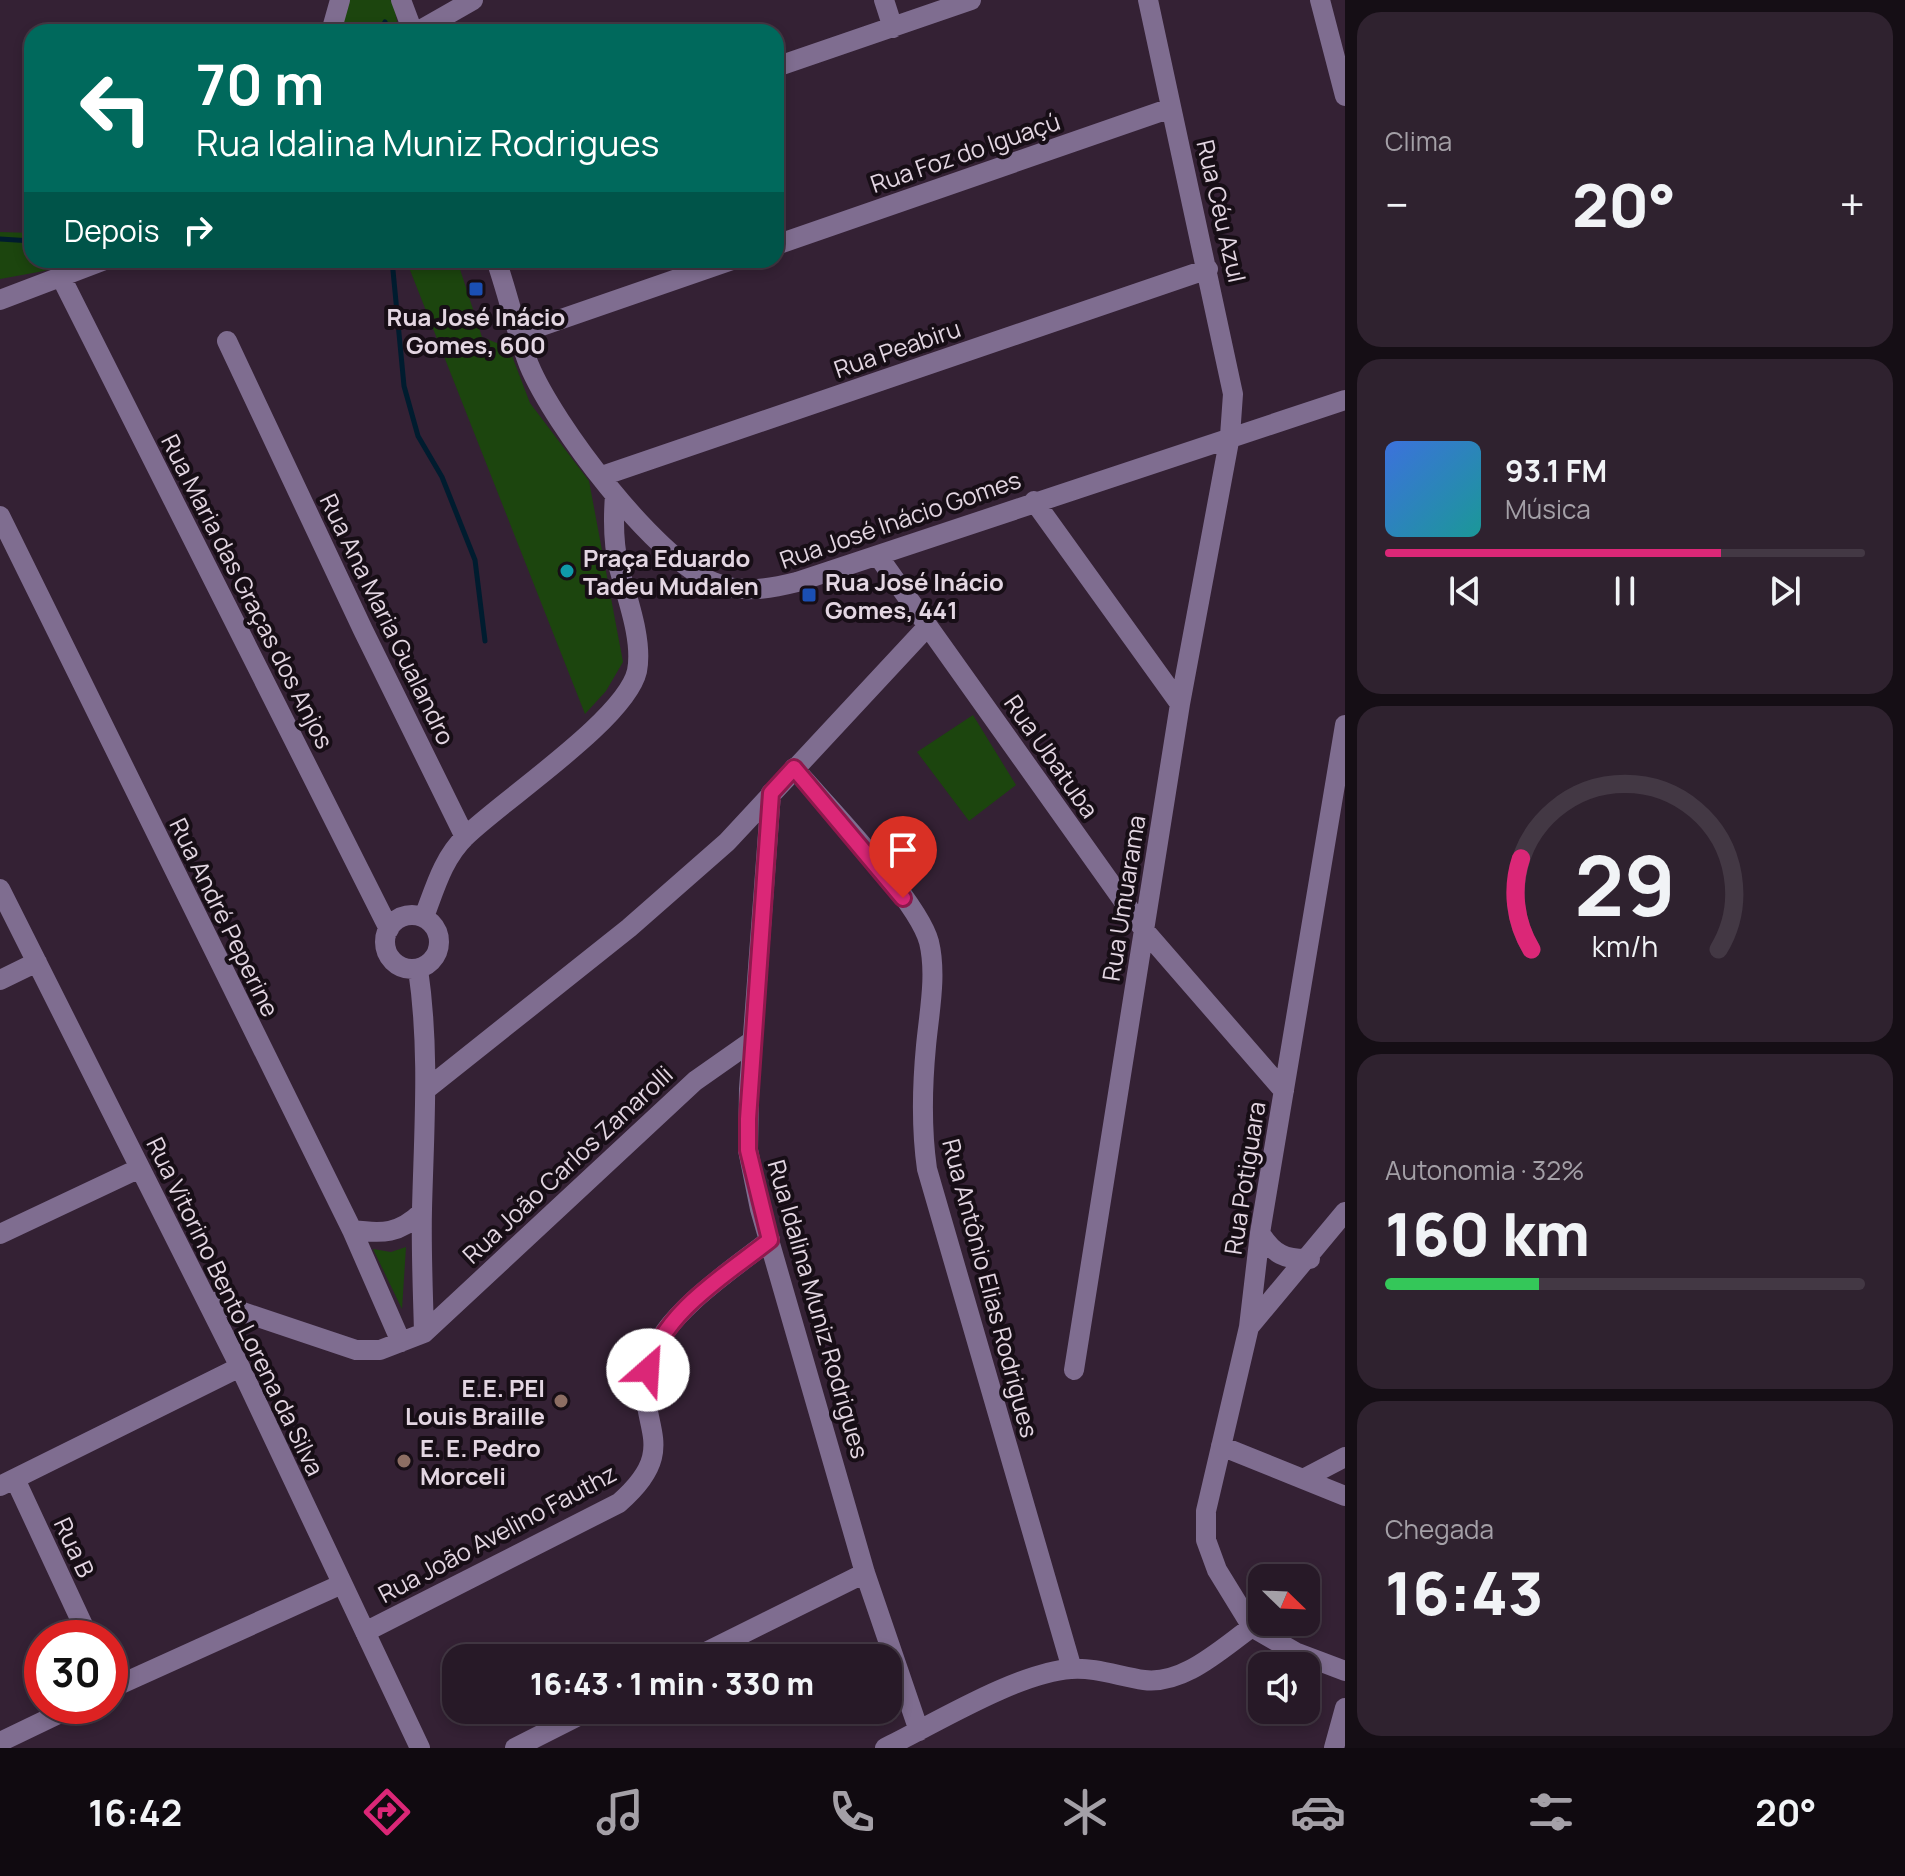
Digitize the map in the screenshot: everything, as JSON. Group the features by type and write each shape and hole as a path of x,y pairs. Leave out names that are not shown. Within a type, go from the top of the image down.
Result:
{"street":[{"path":"333,24 340,0"},
{"path":"401,0 412,24"},
{"path":"430,24 473,0"},
{"path":"884,0 893,28"},
{"path":"784,64 971,0"},
{"name":"Rua Céu Azul","path":"1148,0 1233,394 1230,436"},
{"path":"1320,0 1345,96"},
{"name":"Rua Foz do Iguaçú","path":"784,242 1171,108"},
{"path":"0,300 84,268"},
{"name":"Rua José Inácio Gomes","path":"499,268 529,365 553,409 615,495 683,567 716,584 760,591 878,556 1034,501 1345,400"},
{"path":"521,333 709,268"},
{"name":"Rua Peabiru","path":"602,476 1208,269"},
{"name":"Rua Maria das Graças dos Anjos","path":"61,277 389,929"},
{"name":"Rua Ana Maria Gualandro","path":"227,341 363,630 465,837"},
{"name":"Rua Umuarama","path":"1074,1370 1180,704 1230,436"},
{"path":"424,917 440,872 465,837 600,722 625,693 637,671 633,629 612,529 615,495"},
{"path":"1034,501 1180,704"},
{"name":"Rua André Peperine","path":"0,516 352,1230 401,1342"},
{"name":"Rua Ubatuba","path":"878,556 1144,930 1284,1091"},
{"path":"428,1088 629,928 727,842 928,626"},
{"name":"Rua Potiguara","path":"1248,1620 1217,1570 1206,1540 1206,1511 1249,1327 1260,1233 1345,725"},
{"name":"Rua Antônio Elias Rodrigues","path":"794,768 918,917 929,940 932,969 921,1126 927,1169 1072,1669"},
{"name":"Rua Idalina Muniz Rodrigues","path":"771,793 752,1041 748,1150 770,1240 865,1573 919,1731"},
{"name":"Rua Vitorino Bento Lorena da Silva","path":"0,889 240,1367 420,1748"},
{"path":"408,915 424,917 436,929 440,945 433,961 418,969 400,967 385,946 389,929 408,915"},
{"path":"0,980 37,962"},
{"path":"207,1300 356,1350 380,1350 424,1333 422,1212 428,1088 425,1013 418,969"},
{"name":"Rua João Carlos Zanarolli","path":"424,1333 695,1081 752,1041"},
{"path":"0,1234 140,1168"},
{"path":"352,1230 382,1234 399,1230 422,1212"},
{"path":"1249,1327 1310,1259 1345,1212"},
{"path":"1260,1233 1274,1252 1285,1257 1310,1259"},
{"name":"Rua João Avelino Fauthz","path":"365,1632 619,1503 640,1485 651,1468 655,1443 644,1387 652,1354 675,1322 706,1290 770,1240"},
{"path":"7,1482 240,1367"},
{"path":"1221,1446 1345,1496"},
{"path":"1303,1479 1345,1457"},
{"name":"Rua B","path":"7,1482 80,1620"},
{"path":"722,1644 865,1573"},
{"path":"128,1679 342,1584"},
{"path":"885,1748 1036,1677 1072,1669 1148,1681 1168,1679 1186,1672 1248,1630"},
{"path":"1267,1636 1295,1652 1345,1671"},
{"path":"1334,1748 1345,1708"},
{"path":"1,1740 36,1724"},
{"path":"515,1748 562,1724"}],"green space":[{"path":"345,0 393,0 398,24 338,24"},
{"path":"0,232 24,233 24,268 53,268 44,271 0,279"},
{"name":"Praça Eduardo Tadeu Mudalen","path":"409,268 460,268 482,337 509,348 530,403 589,481 623,662 606,691 585,714"},
{"path":"973,715 1016,785 969,821 917,752"},
{"path":"406,1247 402,1309 373,1249 391,1252"}],"waterway":[{"path":"0,239 24,240"},
{"path":"393,268 404,386 418,436 442,477 475,560 485,641"}],"place":[{"name":"Rua José Inácio Gomes, 600","path":"476,289"},
{"name":"Praça Eduardo Tadeu Mudalen","path":"567,571"},
{"name":"Rua José Inácio Gomes, 441","path":"809,595"},
{"name":"E.E. PEI Louis Braille","path":"561,1401"},
{"name":"E. E. Pedro Morceli","path":"404,1461"}],"route":[{"path":"648,1370 652,1354 675,1322 706,1290 770,1240 748,1150 749,1089 771,793 794,768 903,898"}]}
